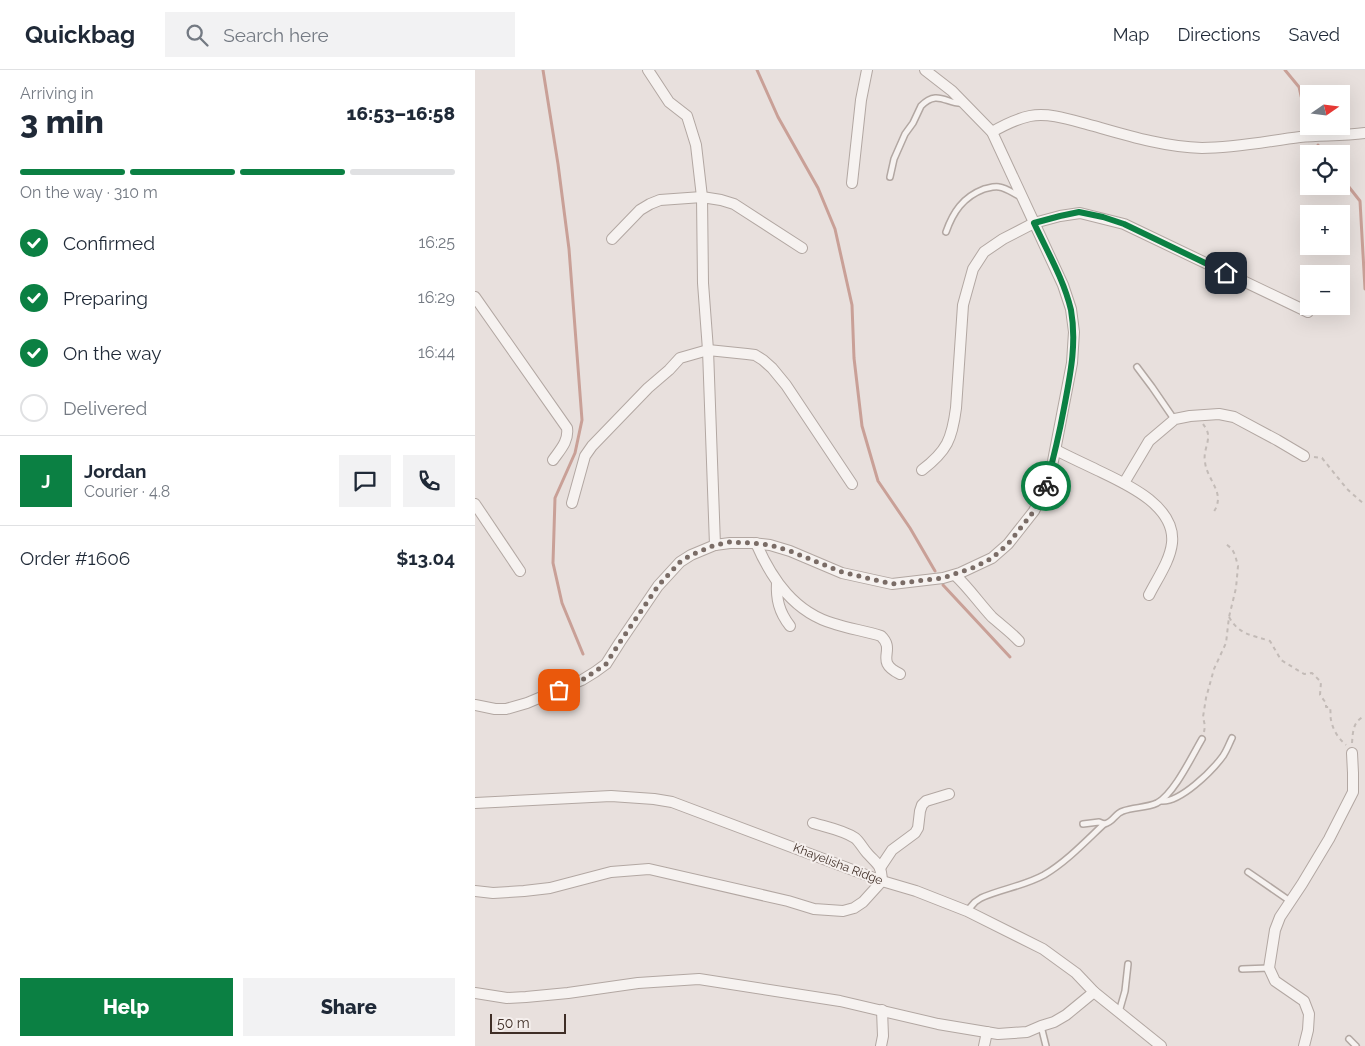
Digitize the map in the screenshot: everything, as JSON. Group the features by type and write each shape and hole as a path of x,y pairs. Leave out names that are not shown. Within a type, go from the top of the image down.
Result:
{"street":[{"path":"648,70 669,102 687,116 696,145 702,197 703,282 708,350 715,545"},
{"path":"852,183 861,100 867,70"},
{"path":"475,705 506,709 527,703 595,672 606,664 658,586 680,562 715,545 730,542 770,545 842,572 892,584 943,578 975,567 992,558 1008,544 1034,511 1046,487 1056,450 1072,363 1074,332 1071,309 1063,285 992,132 965,103 925,70"},
{"path":"992,132 1013,121 1031,116 1040,116 1056,117 1151,141 1201,148 1226,147 1301,137 1365,133"},
{"path":"613,239 640,210 650,204 660,200 702,197 734,204 802,248"},
{"path":"923,470 943,452 949,441 954,424 963,305 973,269 984,252 1003,239 1034,223 1079,212 1103,217 1124,224 1300,308"},
{"path":"475,297 567,428 566,441 553,460"},
{"path":"572,503 585,456 592,446 679,358 708,350 755,355 772,368 786,385 852,484"},
{"path":"1124,483 1149,441 1175,419 1201,414 1219,414 1234,417 1305,456"},
{"path":"1056,450 1124,483 1145,496 1162,513 1171,532 1172,542 1167,558 1149,595"},
{"path":"475,504 520,571"},
{"path":"756,544 777,582 796,603 822,620 881,636 888,646 885,658 888,665 900,674"},
{"path":"955,574 993,618 1010,630 1019,640"},
{"path":"777,582 778,605 790,626"},
{"path":"1304,1046 1309,1014 1304,1001 1275,981 1269,968 1275,930 1279,917 1302,884 1329,839 1353,792 1352,753"},
{"path":"880,868 893,850 915,833 918,828 922,805 926,801 949,794"},
{"name":"Khayelisha Ridge","path":"475,803 611,796 672,802 967,911 1043,949 1075,973 1094,992 1161,1046"},
{"path":"475,891 493,893 550,888 611,872 649,869 788,901 814,909 843,911 854,908 863,902 882,881 879,864 854,837 813,823"},
{"path":"475,993 507,998 525,997 638,983 699,978 840,1000 938,1024 998,1034 1027,1032 1054,1022 1066,1015 1094,992"},
{"path":"881,1046 883,1036 882,1010"},
{"path":"984,1046 987,1032"}],"lane":[{"path":"890,177 897,151 921,106 933,98 945,99 959,104 965,103"},
{"path":"946,232 955,212 969,196 978,191 997,186 1021,197"},
{"path":"1137,367 1175,419"},
{"path":"1161,801 1167,801 1179,795 1199,781 1224,754 1232,738"},
{"path":"1083,824 1110,823 1120,812 1152,805 1161,801 1183,773 1201,739"},
{"path":"967,911 981,898 1025,883 1044,874 1072,853 1104,824"},
{"path":"1248,872 1289,901"},
{"path":"1119,1012 1125,991 1128,964"},
{"path":"1242,969 1269,968"},
{"path":"1041,1026 1046,1046"},
{"path":"1349,1039 1356,1046"}],"path":[{"path":"1201,414 1202,422 1208,433 1205,464 1218,501 1213,513"},
{"path":"1305,456 1322,458 1347,489 1365,505"},
{"path":"1201,739 1205,731 1203,717 1209,686 1219,656 1226,643 1229,617 1236,588 1238,566 1232,549 1226,544"},
{"path":"1229,617 1234,626 1240,631 1270,641 1281,660 1304,674 1314,674 1321,682 1320,695 1326,706 1330,708 1330,718 1335,732 1352,753"},
{"path":"1352,753 1354,727 1358,720 1365,716"}],"waterway":[{"path":"543,70 569,249 582,420 575,453 555,498 553,563 562,603 583,654"},
{"path":"757,70 778,117 818,188 835,229 852,305 854,358 862,426 878,481 910,528 935,571"},
{"path":"1285,70 1299,87 1300,91"},
{"path":"1350,188 1360,201 1365,289"},
{"path":"943,585 1010,657"}],"way so far":[{"path":"559,690 582,680 606,664 658,586 680,562 691,555 715,545 730,542 752,543 770,545 842,572 892,584 943,578 975,567 992,558 1008,544 1034,511 1046,486"}],"route":[{"path":"1046,486 1056,450 1072,363 1074,332 1071,309 1063,285 1034,223 1079,212 1103,217 1147,234 1226,273"}]}
